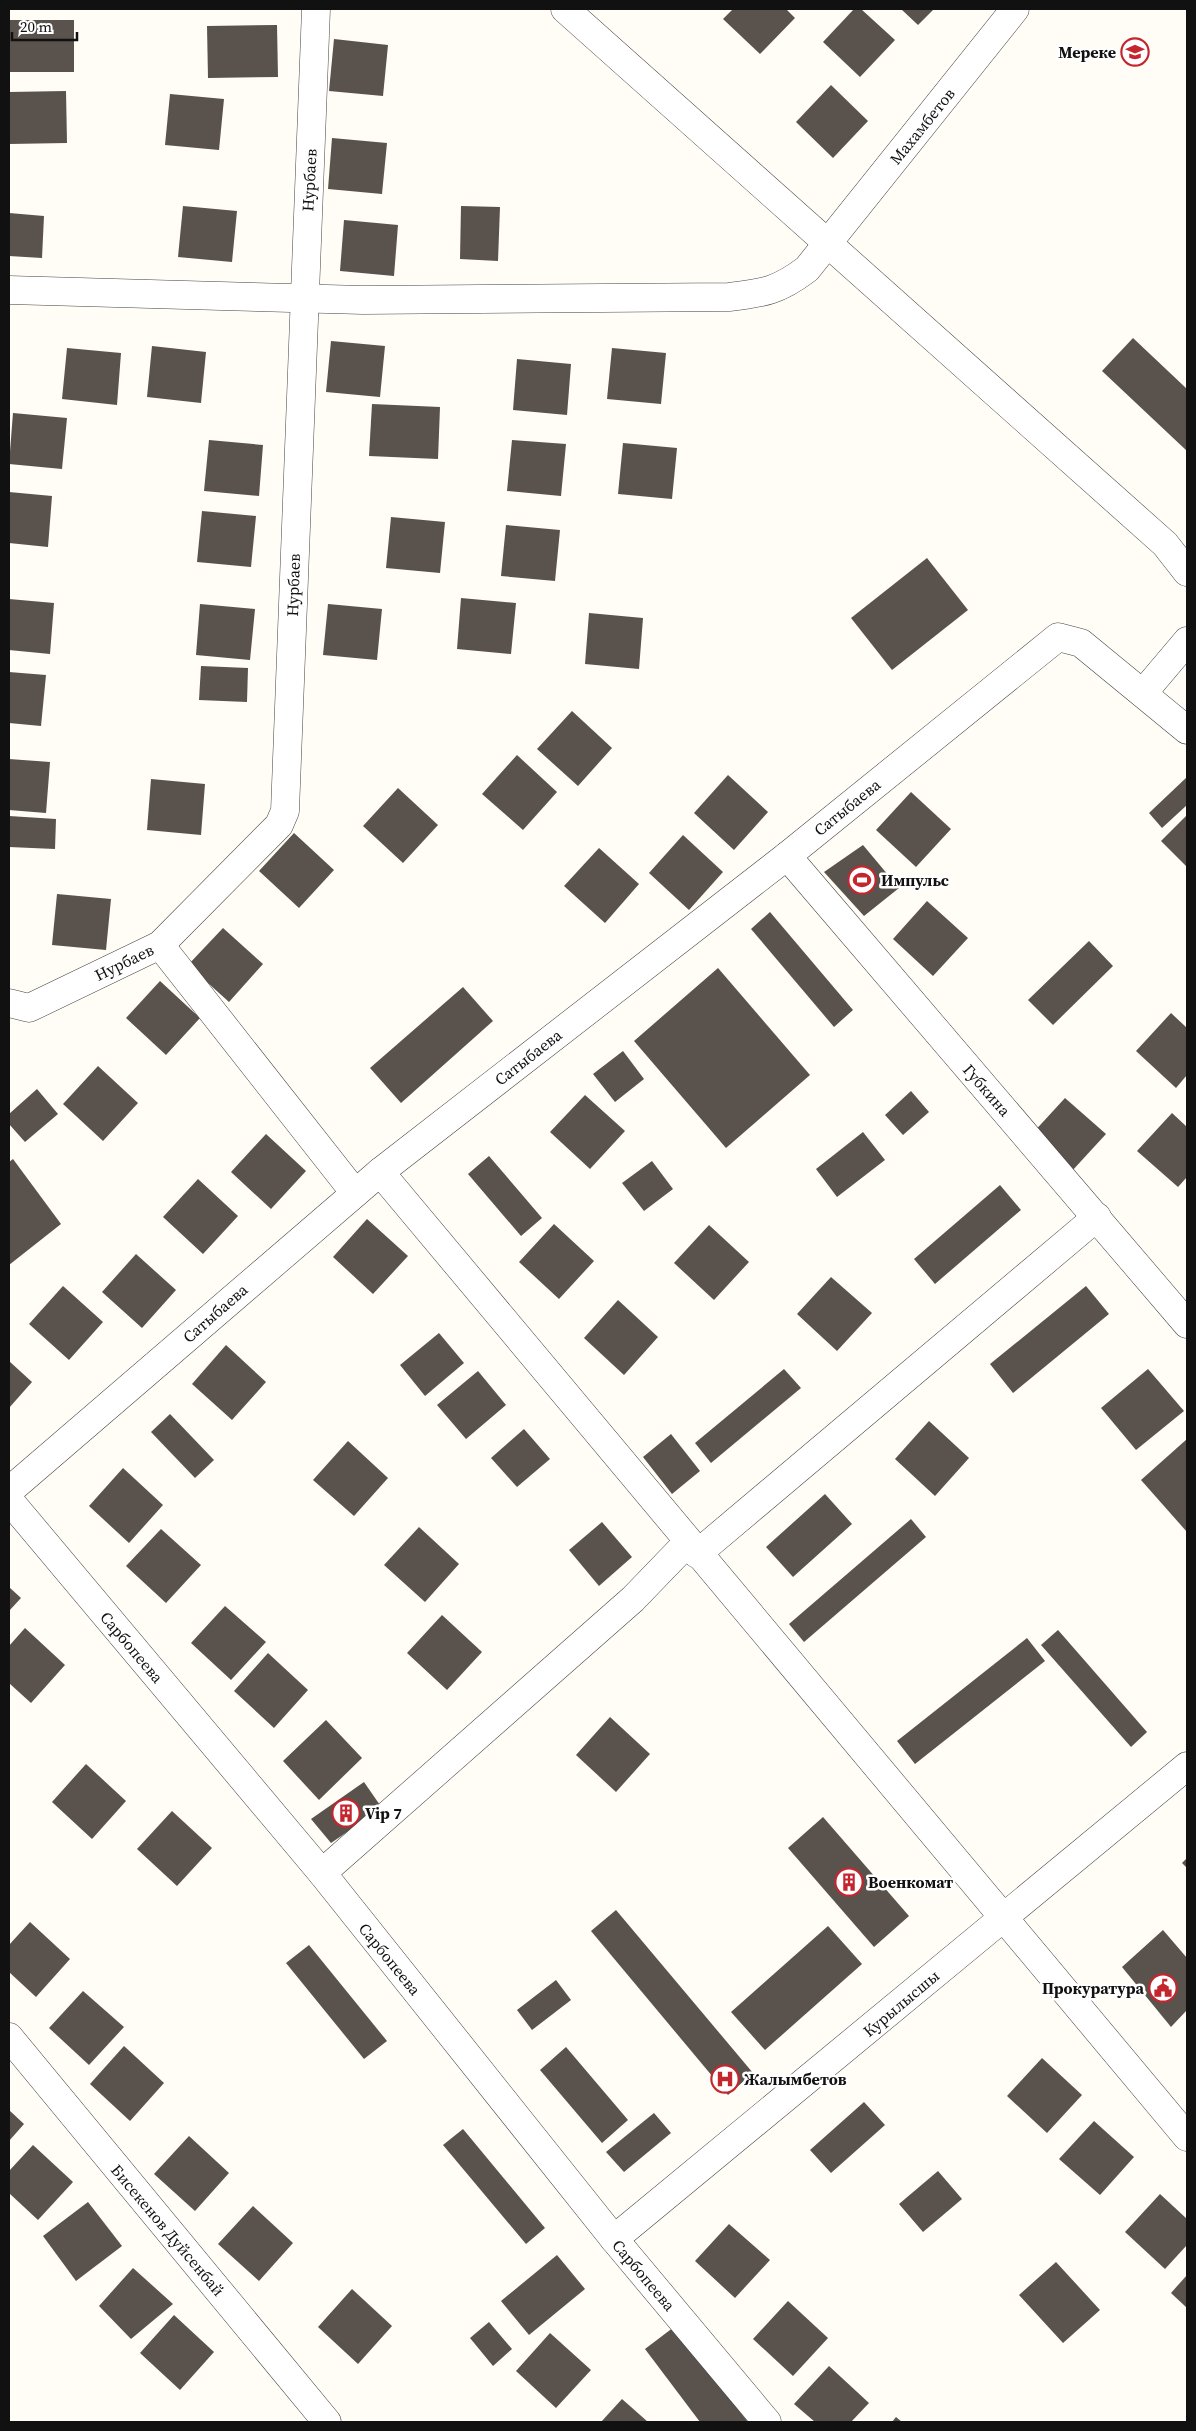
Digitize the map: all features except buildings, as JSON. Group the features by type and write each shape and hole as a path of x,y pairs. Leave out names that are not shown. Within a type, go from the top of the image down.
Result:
{"street":[{"name":"Нурбаев","path":"9,1003 29,1008 160,945 279,825 286,811 316,9"},
{"name":"Махамбетов","path":"9,290 373,300 699,297 755,294 788,284 807,269 1015,9"},
{"path":"579,13 828,244 1165,544 1187,572"},
{"name":"Сатыбаева","path":"9,1491 380,1172 787,856 1058,637 1081,643 1144,693"},
{"path":"1187,641 1144,693 1187,730"},
{"name":"Губкина","path":"787,856 1187,1324"},
{"path":"160,945 355,1193"},
{"path":"380,1172 1187,2137"},
{"path":"322,1873 693,1548 1097,1217"},
{"name":"Сарбопеева","path":"9,1500 322,1873 614,2239 767,2422"},
{"name":"Курылысшы","path":"614,2239 1187,1766"},
{"name":"Бисекенов Дуйсенбай","path":"9,2037 326,2422"}],"place":[{"name":"Мереке","path":"1135,52"},
{"name":"Импульс","path":"862,880"},
{"name":"Vip 7","path":"346,1813"},
{"name":"Военкомат","path":"849,1882"},
{"name":"Прокуратура","path":"1163,1988"},
{"name":"Жалымбетов","path":"725,2079"}]}
